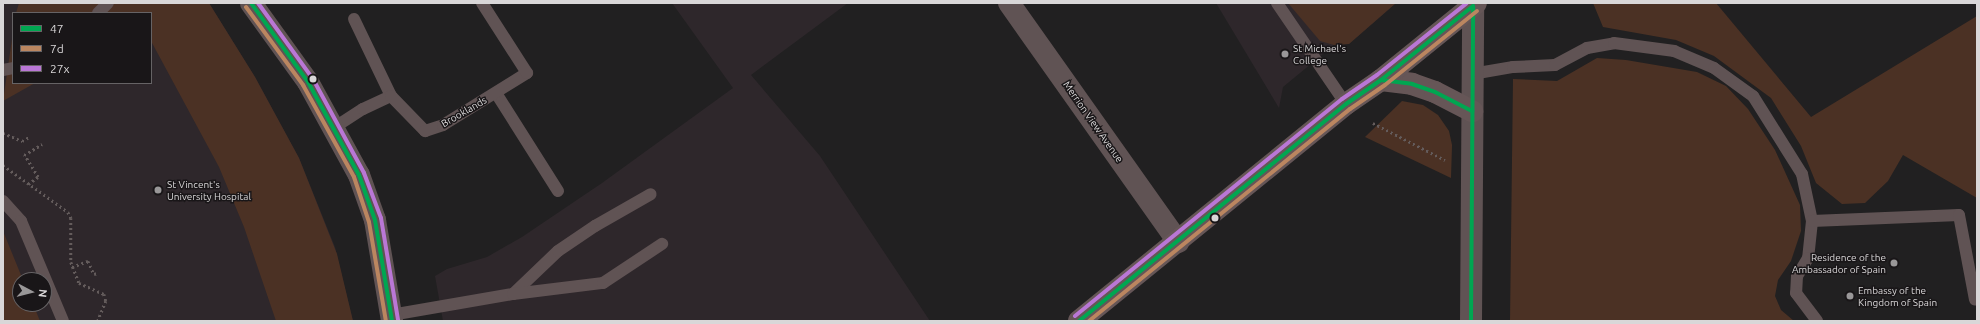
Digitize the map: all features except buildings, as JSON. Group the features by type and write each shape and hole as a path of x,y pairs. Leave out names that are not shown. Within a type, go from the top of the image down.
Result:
{"main road":[{"path":"1079,321 1346,104 1381,80 1474,4"},
{"path":"1381,80 1412,84 1435,92 1472,111"}],"street":[{"path":"251,3 308,82 335,127 359,176 375,220 392,318"},
{"name":"Merrion View Avenue","path":"1009,3 1178,242"},
{"path":"1471,321 1472,74 1474,4"}],"lane":[{"path":"99,12 108,3"},
{"name":"Brooklands","path":"391,96 425,131 443,125 527,73 482,3"},
{"path":"1277,3 1346,104"},
{"path":"335,127 363,109 391,96 354,19"},
{"path":"1472,74 1513,67 1555,65 1587,48 1614,44 1674,51 1714,68 1753,96 1802,174 1812,221 1808,258 1797,276 1796,293 1817,321"},
{"name":"Brooklands","path":"496,93 558,191"},
{"path":"513,294 558,251 595,226 651,194"},
{"path":"3,201 15,212 63,321"},
{"path":"1812,221 1959,215 1975,300"},
{"path":"392,318 513,294 603,283 662,244"}],"path":[{"path":"1373,123 1452,163"},
{"path":"3,133 22,141 30,137"},
{"path":"28,184 38,177 24,155 42,144"},
{"path":"3,165 68,212 71,218 72,267 79,283 104,294 106,301 98,321"},
{"path":"72,267 88,261 94,274 98,273"}],"shaded area":[{"name":"St Vincent's University Hospital","path":"3,3 209,3 255,77 299,158 335,247 353,321 3,321"},
{"path":"19,3 209,3 255,77 299,158 337,254 353,321 276,321 244,227 219,167 152,43 152,12 16,12"},
{"path":"672,3 848,3 751,75 820,156 930,321 443,321 435,276 447,269 487,257 522,237 602,183 733,88"},
{"name":"St Michael's College","path":"1216,3 1396,3 1349,44 1334,45 1283,87 1279,108"},
{"path":"1288,3 1396,3 1349,44 1334,45 1320,41"},
{"path":"1593,3 1716,3 1811,117 1977,16 1977,198 1903,155 1888,181 1865,203 1842,204 1816,183 1801,146 1771,98 1714,56 1676,40 1603,27"},
{"path":"12,39 12,84 33,84 3,101"},
{"path":"1597,58 1626,60 1697,72 1726,86 1748,109 1775,150 1800,205 1801,231 1791,261 1778,280 1775,296 1781,310 1794,321 1510,321 1513,79 1557,81"},
{"path":"1402,101 1423,105 1438,115 1449,131 1452,145 1451,178 1365,137"},
{"path":"3,231 20,272 12,272 12,312 36,312 40,321 3,321"}],"transit line":[{"name":"47","path":"251,3 308,82 359,175 375,220 392,321"},
{"name":"27x","path":"258,3 313,79 364,173 381,218 398,320"},
{"name":"27x","path":"1075,316 1342,99 1377,75 1467,3"},
{"name":"47","path":"1079,321 1346,104 1381,80 1473,6"},
{"name":"47","path":"1471,321 1473,6"},
{"name":"7d","path":"246,7 303,85 354,177 369,222 386,321"},
{"name":"7d","path":"1089,321 1350,109 1385,85 1477,11"},
{"name":"47","path":"1381,80 1412,84 1435,92 1472,111"}],"place":[{"name":"St Michael's College","path":"1285,54"},
{"name":"St Vincent's University Hospital","path":"158,190"},
{"name":"Residence of the Ambassador of Spain","path":"1894,263"},
{"name":"Embassy of the Kingdom of Spain","path":"1850,296"}]}
